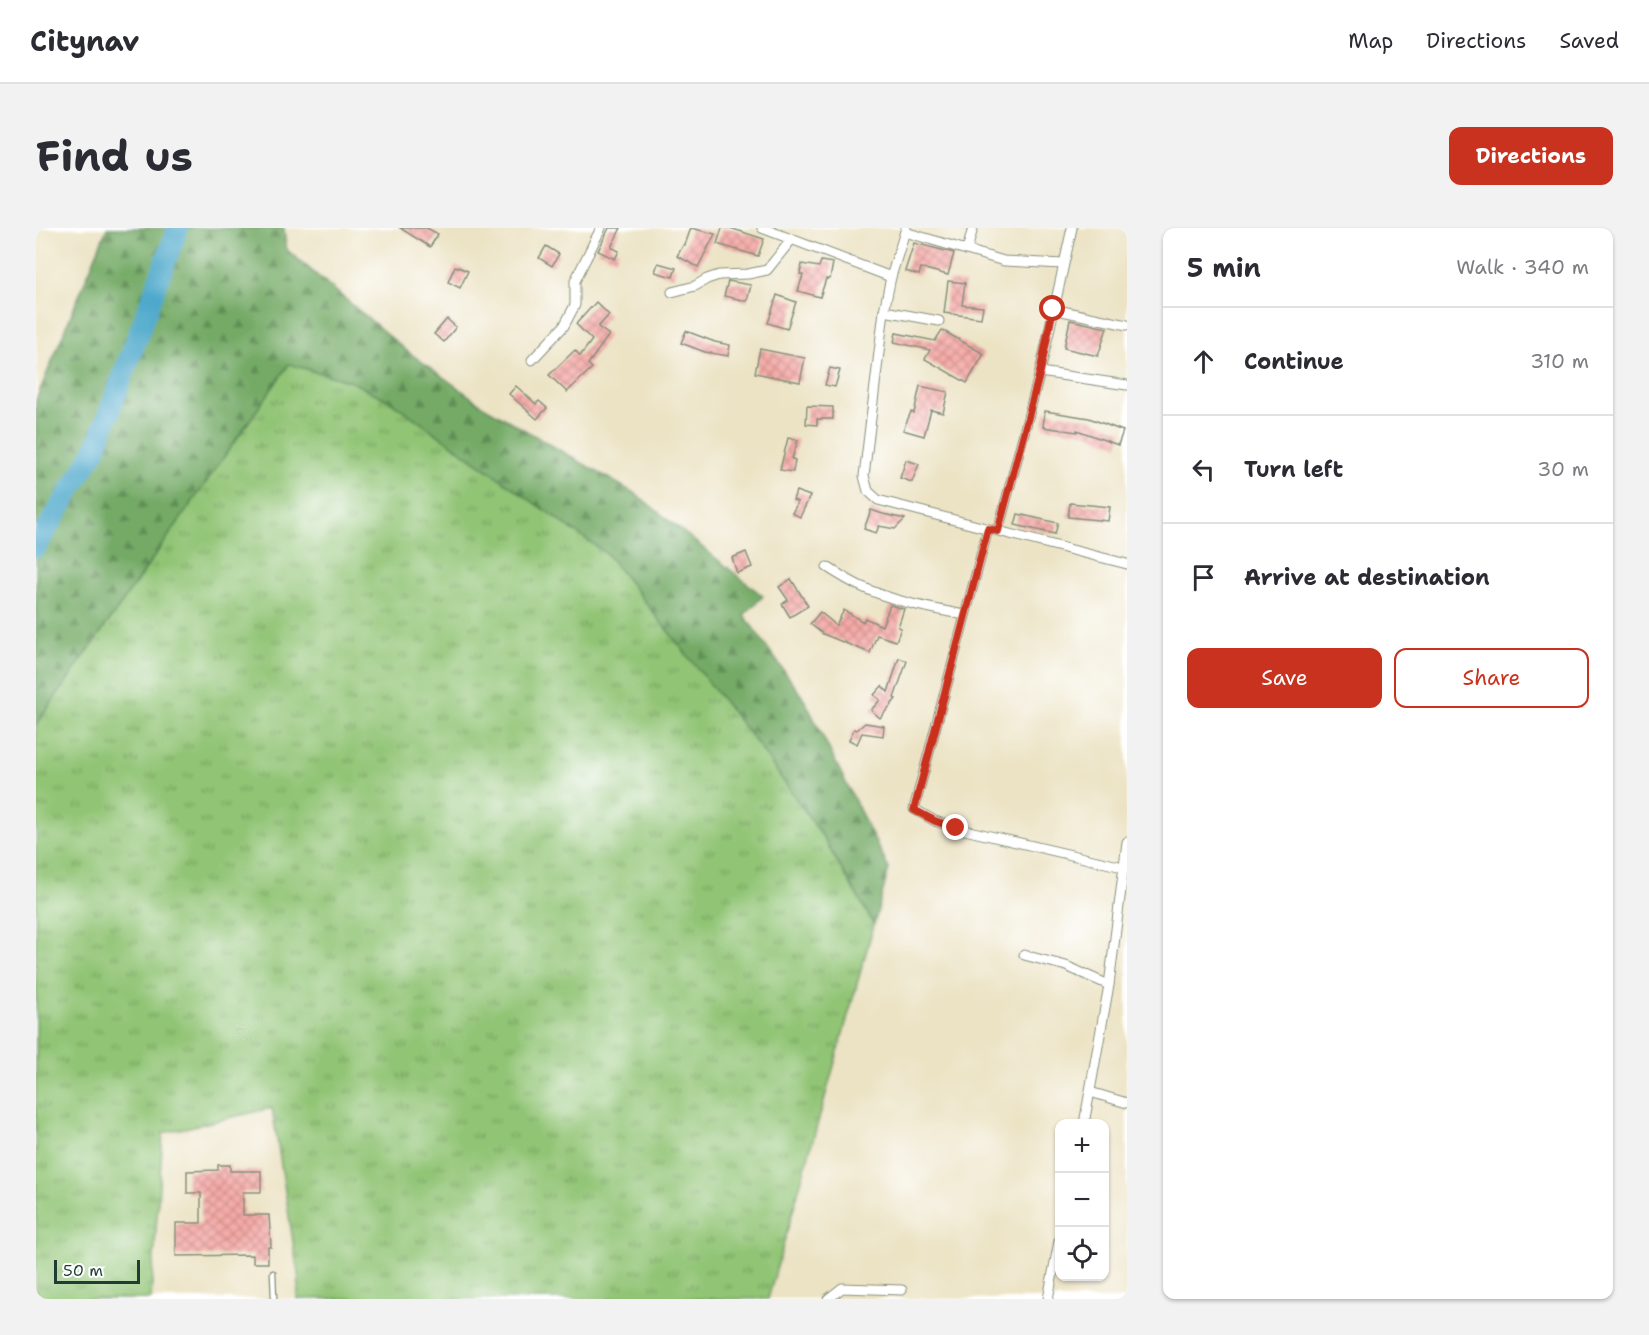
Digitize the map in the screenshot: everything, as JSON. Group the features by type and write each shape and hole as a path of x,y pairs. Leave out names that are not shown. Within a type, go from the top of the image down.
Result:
{"street":[{"path":"532,360 564,326 575,305 575,281 601,228"},
{"path":"762,228 891,277"},
{"path":"968,250 973,228"},
{"path":"998,531 1040,372 1072,228"},
{"path":"1063,264 1004,261 906,230 891,277 884,311 864,476 868,491 878,500 1127,564"},
{"path":"672,292 695,286 719,275 748,274 767,270 792,239"},
{"path":"1053,309 1127,325"},
{"path":"884,311 939,321"},
{"path":"1040,372 1127,385"},
{"path":"988,529 914,810 935,821 956,828 1125,867"},
{"path":"827,567 860,586 885,596 906,603 965,615"},
{"path":"1085,1119 1109,985 1127,842"},
{"path":"1024,955 1066,966 1109,985"},
{"path":"1090,1092 1127,1103"},
{"path":"1048,1299 1055,1262"},
{"path":"828,1299 842,1288 902,1290"}],"lane":[{"path":"273,1273 274,1299"}],"green space":[{"path":"107,228 284,228 286,249 407,351 485,407 636,494 763,596 744,615 804,699 889,869 874,924 821,834 756,742 607,554 390,401 352,382 289,364 36,725 36,400"},
{"path":"289,364 352,382 390,401 607,554 756,742 821,834 874,924 768,1299 297,1299 299,1280 272,1108 163,1133 151,1299 36,1299 36,725"}],"building":[{"path":"400,228 427,228 438,234 430,247"},
{"path":"609,228 621,228 611,247 619,251 615,259 598,251"},
{"path":"691,228 715,234 698,267 677,256 685,245"},
{"path":"722,228 730,228 764,239 758,256 717,244"},
{"path":"914,243 954,253 948,275 921,268 919,275 905,271"},
{"path":"546,246 559,254 552,266 539,258"},
{"path":"821,261 833,263 830,279 826,279 820,297 798,291 803,275 800,274 802,264 819,267"},
{"path":"658,263 676,268 673,277 655,272"},
{"path":"455,266 468,271 460,288 448,282"},
{"path":"728,281 751,285 747,301 724,296"},
{"path":"948,281 965,283 962,305 983,307 981,318 944,313"},
{"path":"777,295 796,302 787,329 768,323"},
{"path":"596,302 609,315 598,327 609,335 588,364 592,368 567,392 549,375 575,350 580,356 592,340 576,324"},
{"path":"447,319 456,327 444,342 434,334"},
{"path":"1070,320 1107,328 1098,356 1064,348"},
{"path":"942,330 984,354 967,383 925,359 930,350 894,342 896,333 935,341"},
{"path":"686,331 730,345 728,356 705,352 681,343"},
{"path":"760,349 805,358 800,382 755,373"},
{"path":"830,368 840,370 835,387 825,385"},
{"path":"516,386 536,404 539,401 547,408 537,419 509,394"},
{"path":"920,386 948,392 943,413 931,410 924,436 903,430 911,412 914,413"},
{"path":"807,406 833,407 833,419 817,419 817,425 806,424"},
{"path":"1045,411 1089,418 1123,431 1118,445 1077,430 1077,432 1043,427"},
{"path":"788,438 798,440 792,459 795,460 793,472 780,470"},
{"path":"906,460 919,464 912,482 900,478"},
{"path":"796,491 810,496 800,517 792,513 798,502 793,500"},
{"path":"1070,503 1110,507 1108,521 1068,517"},
{"path":"871,510 905,519 895,529 879,526 876,533 864,529"},
{"path":"1018,514 1058,523 1055,534 1015,525"},
{"path":"746,552 752,567 737,573 732,558"},
{"path":"791,579 808,606 790,617 782,604 788,600 779,587"},
{"path":"890,605 904,609 896,641 877,635 870,653 823,634 810,624 820,612 836,625 844,610 863,622 865,618 882,626"},
{"path":"899,658 907,661 894,698 896,699 880,718 871,710 880,700 874,695 882,686 888,692"},
{"path":"865,723 884,726 883,736 862,733 857,744 849,740 854,729 857,730"},
{"path":"218,1165 230,1165 230,1171 261,1171 261,1192 243,1192 243,1215 269,1215 271,1247 268,1247 268,1263 253,1263 253,1255 176,1256 176,1223 201,1223 201,1193 187,1193 187,1171 218,1170"}],"waterway":[{"path":"36,547 95,450 178,228"}],"route":[{"path":"956,828 935,821 914,810 988,529 998,531 1040,372 1053,309"}]}
